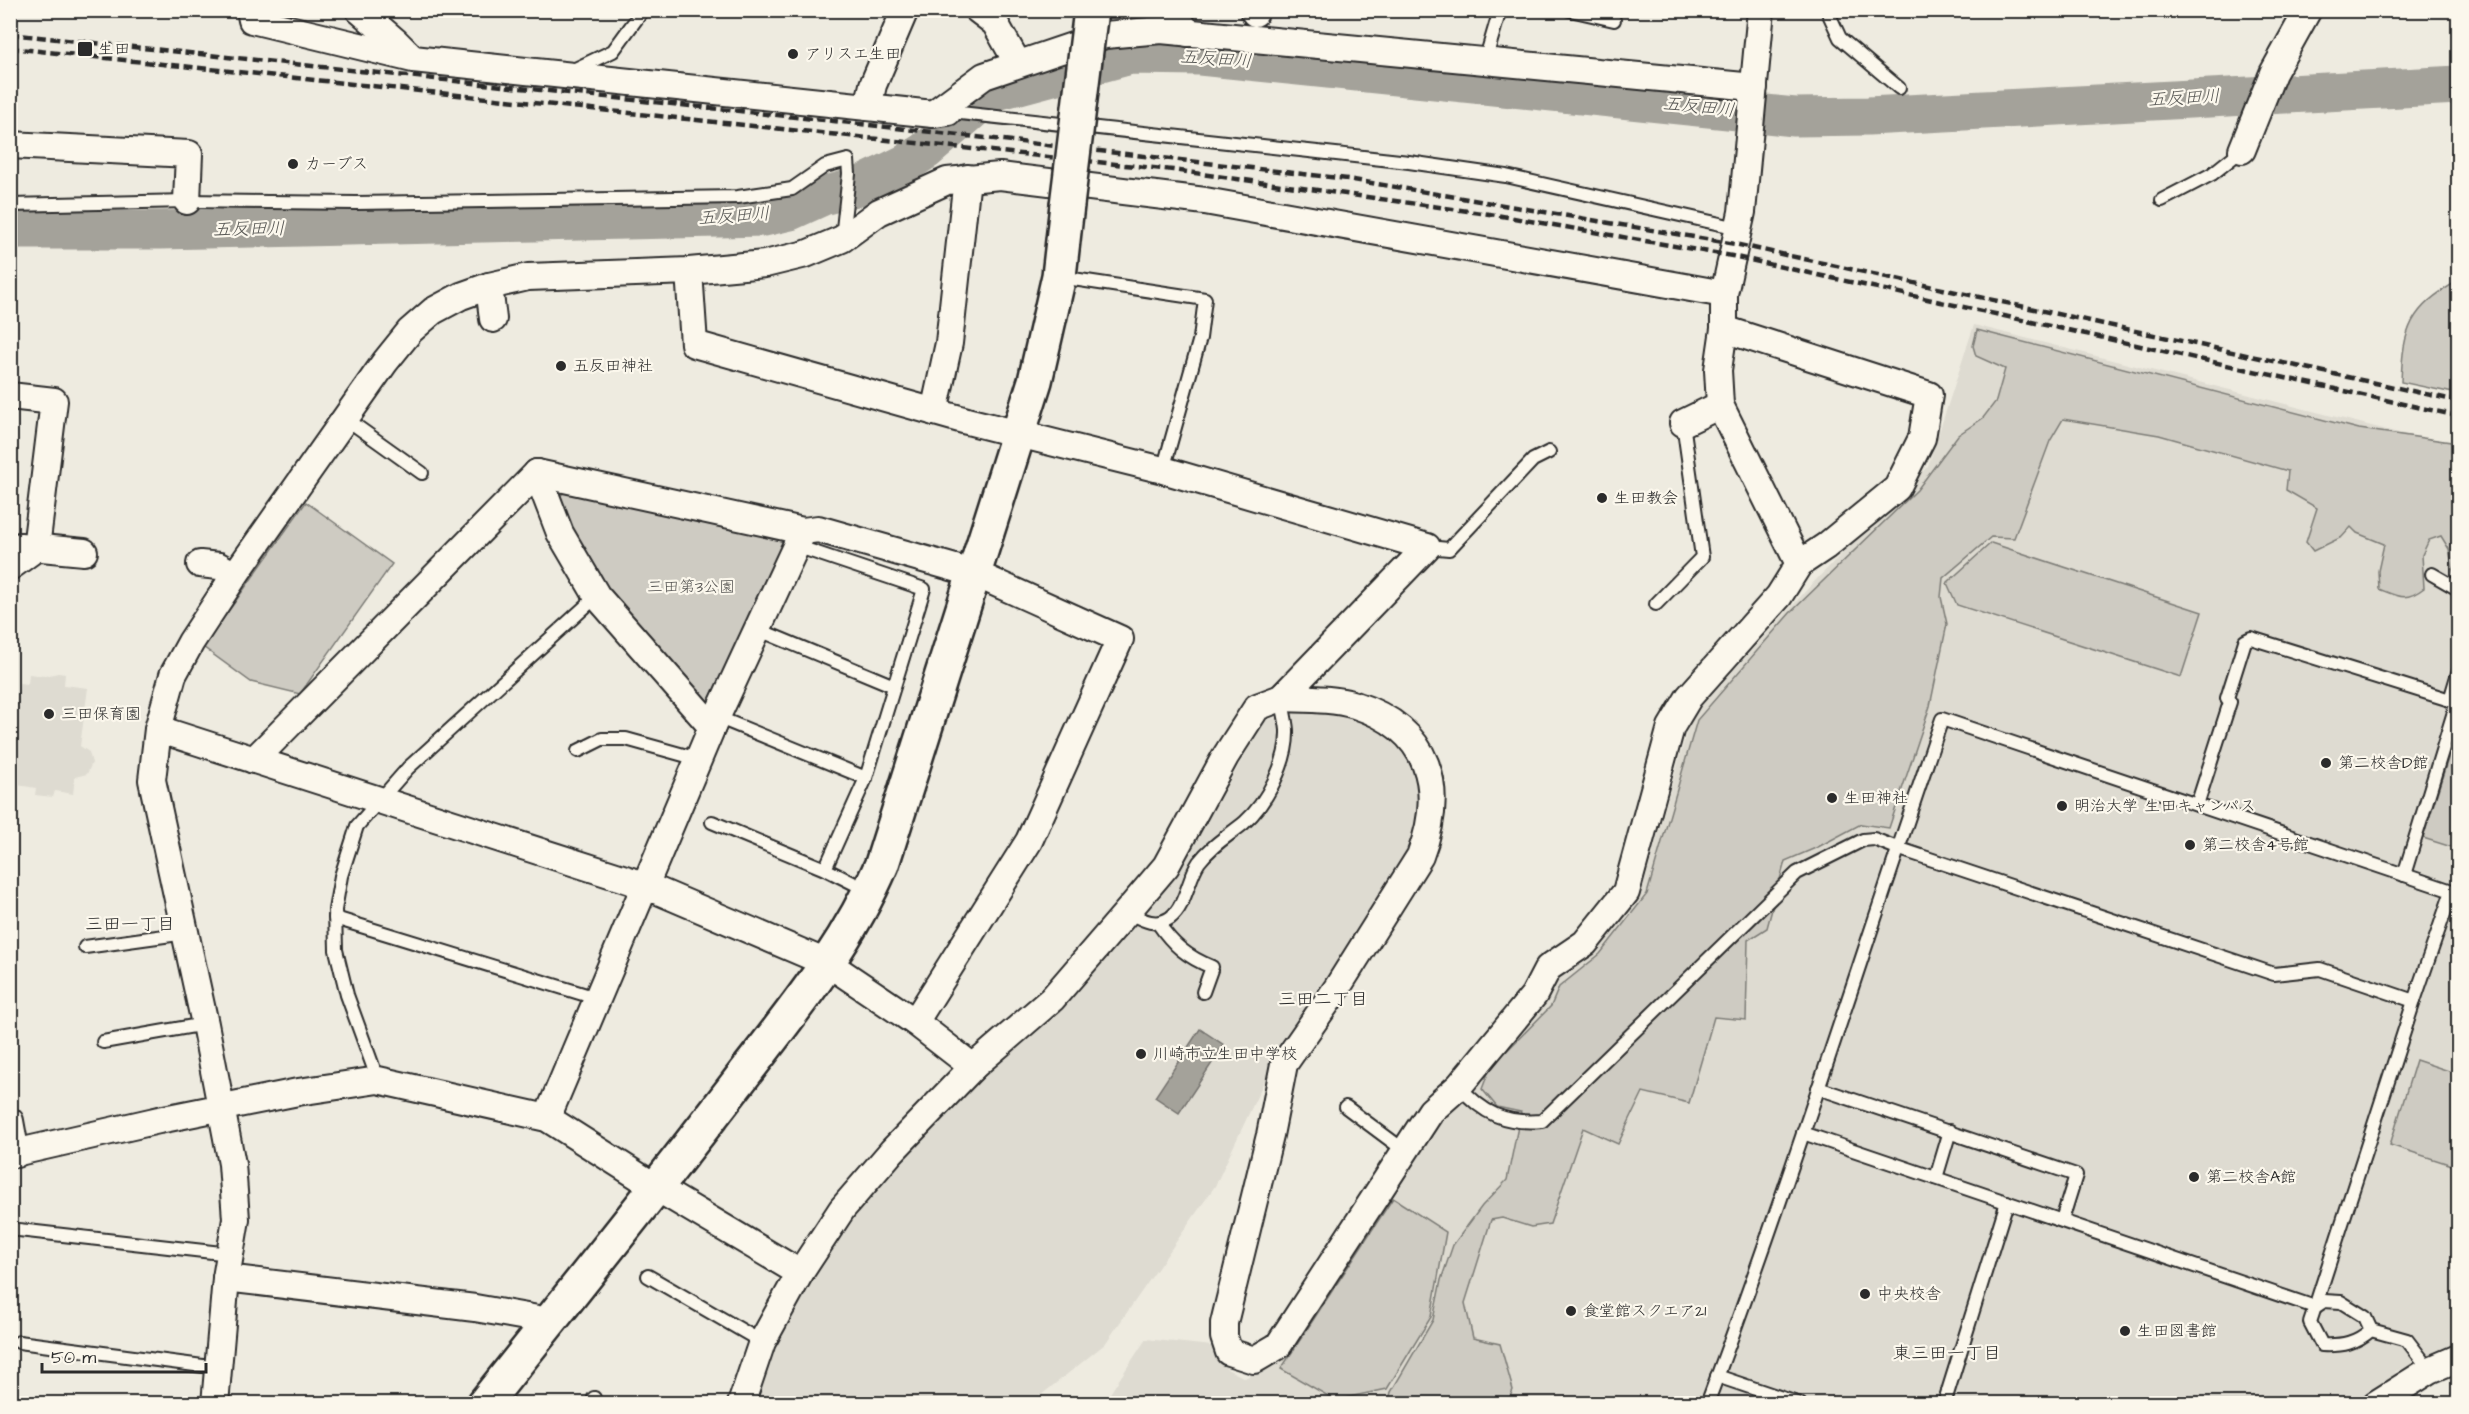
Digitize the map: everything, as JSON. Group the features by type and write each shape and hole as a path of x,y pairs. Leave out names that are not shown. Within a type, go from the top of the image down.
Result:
{"street":[{"path":"250,10 252,21 413,59 868,107 948,106 984,76 1105,35 1161,30 1485,61 1754,92"},
{"path":"359,10 413,59"},
{"path":"868,107 873,85 905,10"},
{"path":"978,10 995,23 1018,64"},
{"path":"484,1404 657,1188 830,964 870,892 882,864 976,574 1035,381 1059,276 1091,10"},
{"path":"1172,10 1188,33"},
{"path":"1761,10 1738,228 1724,294 1725,329 1718,370 1720,405 1799,564"},
{"path":"2242,150 2273,73 2308,10"},
{"path":"10,146 189,154 187,201"},
{"path":"215,1404 226,1278 236,1219 232,1164 205,1024 152,780 158,729 173,675 234,575 345,418 410,331 433,311 461,296 489,286 528,277 689,271 765,264 806,254 879,212 947,181 1000,176 1205,201 1724,294"},
{"path":"934,412 949,343 967,178"},
{"path":"689,271 694,344 1018,435 1163,470 1427,547 1281,698 1257,707 1225,757 1166,866 1052,999 973,1067 891,1152 842,1209 800,1273 762,1342 741,1404"},
{"path":"489,286 493,319"},
{"path":"1281,698 1355,705 1396,728 1423,753 1430,778 1433,805 1429,832 1420,856 1337,988 1284,1064 1270,1135 1224,1323 1224,1337 1230,1352 1254,1360 1278,1346 1431,1111 1459,1086 1534,995 1548,968 1585,943 1626,892 1671,727 1689,697 1779,596 1799,564 1826,546 1897,488 1922,438 1929,395 1725,329"},
{"path":"10,396 54,401 36,548 10,567"},
{"path":"1683,423 1720,405"},
{"path":"537,473 800,539"},
{"path":"537,473 560,532 597,596 714,722"},
{"path":"254,760 537,473"},
{"path":"547,1118 714,722 800,539 818,529 976,574 1120,639 1029,841 915,1022"},
{"path":"10,546 84,552"},
{"path":"200,564 219,566 234,575"},
{"path":"158,729 644,885 830,964 915,1022 973,1067"},
{"path":"10,1121 13,1154 100,1132 298,1092 378,1080 547,1118 657,1188 800,1273"},
{"path":"226,1278 474,1308 549,1321"},
{"path":"2376,1404 2388,1394 2430,1370 2458,1358"}],"lane":[{"path":"567,75 571,69 613,51 643,10"},
{"path":"1485,61 1500,10"},
{"path":"1570,10 1614,20"},
{"path":"1827,10 1840,38 1899,88"},
{"path":"948,106 983,117 1130,131 1506,176 1738,228"},
{"path":"2162,200 2212,174 2242,150"},
{"path":"10,205 187,201 356,203 738,197 792,189 825,166 848,160 849,174 842,232"},
{"path":"1059,276 1205,299 1200,338 1163,470"},
{"path":"345,418 422,473"},
{"path":"1656,603 1702,557 1683,423"},
{"path":"1427,547 1449,549 1533,460 1549,452"},
{"path":"800,539 924,589 866,778 825,869"},
{"path":"2432,574 2458,589"},
{"path":"378,1080 347,995 336,950 335,918 341,876 357,826 408,768 597,596"},
{"path":"757,629 894,686"},
{"path":"2198,805 2230,702 2227,698 2245,641 2251,638 2455,701"},
{"path":"2404,874 2455,701 2458,673"},
{"path":"1127,912 1145,921 1158,923 1171,917 1183,898 1199,863 1220,839 1245,822 1264,798 1281,764 1287,731 1281,698"},
{"path":"1707,1404 1803,1133 1942,719 2452,891 2310,1322 2322,1345 2338,1346 2358,1341 2371,1330"},
{"path":"714,722 866,778"},
{"path":"578,752 602,739 626,739 698,759"},
{"path":"712,822 825,869 870,892"},
{"path":"1459,1086 1490,1114 1517,1123 1542,1121 1797,873 1863,840 1874,839 2274,974 2320,969 2414,1001"},
{"path":"335,918 596,998"},
{"path":"1158,923 1172,942 1185,954 1212,967 1203,992"},
{"path":"84,947 186,933"},
{"path":"103,1042 205,1024"},
{"path":"1818,1088 2076,1175 2062,1220"},
{"path":"1346,1107 1405,1151"},
{"path":"1936,1178 1950,1131"},
{"path":"1803,1133 2315,1307"},
{"path":"1944,1404 2007,1202"},
{"path":"10,1229 230,1254"},
{"path":"648,1276 762,1342"},
{"path":"2315,1307 2324,1301 2341,1302 2365,1317 2371,1330 2406,1340 2430,1370"},
{"path":"19,1342 218,1368"},
{"path":"1718,1376 1800,1404"}],"shaded area":[{"name":"明治大学 生田キャンパス","path":"1974,325 2458,448 2458,1344 2395,1372 2424,1403 1103,1404 1146,1339 1212,1346 1227,1369 1245,1378 1278,1361 1443,1114 1548,998 1544,995 1553,978 1590,955 1641,894 1691,717 1812,584 1928,466"},
{"name":"三田保育園","path":"29,674 45,676 65,674 64,685 88,688 80,746 89,752 92,763 87,774 75,777 73,794 55,791 53,797 35,795 36,788 11,784 13,746 10,741 19,683 28,684"},
{"name":"川崎市立生田中学校","path":"1307,708 1345,712 1372,723 1414,757 1420,802 1419,826 1399,869 1275,1058 1215,1186 1105,1344 1031,1403 755,1404 778,1343 819,1261 850,1216 894,1161 1121,939 1175,877 1264,721"},
{"path":"1200,1029 1224,1045 1179,1113 1155,1097"}],"green space":[{"path":"2458,281 2458,394 2401,382 2404,347 2412,321 2429,301"},
{"path":"1977,330 2359,429 2458,443 2458,583 2455,580 2449,549 2441,536 2429,540 2422,555 2424,588 2407,597 2379,589 2378,571 2384,544 2357,533 2351,527 2342,537 2313,551 2306,542 2317,508 2286,490 2288,471 2159,435 2063,419 2050,441 2014,538 1991,537 1943,578 1941,597 1947,624 1930,706 1889,828 1861,824 1818,847 1785,861 1767,928 1748,940 1746,1020 1714,1017 1689,1103 1643,1092 1618,1144 1583,1128 1550,1224 1531,1227 1502,1218 1491,1220 1465,1303 1473,1338 1500,1344 1513,1390 1507,1403 1388,1404 1391,1392 1433,1320 1441,1280 1453,1245 1482,1206 1507,1180 1521,1112 1497,1107 1482,1089 1490,1068 1551,1006 1559,987 1600,954 1647,894 1697,720 1790,613 1917,490 1958,435 1983,418 1996,401 2005,369 1976,356 1973,346"},
{"name":"三田第3公園","path":"566,491 781,536 786,542 714,703 700,707 611,594 555,500"},
{"path":"306,502 392,564 300,694 251,682 203,647"},
{"path":"1991,543 2202,612 2181,677 1957,605 1947,583"},
{"path":"2458,727 2458,849 2423,838"},
{"path":"2416,1060 2458,1074 2458,1167 2390,1145"},
{"path":"1393,1198 1446,1232 1431,1317 1387,1389 1335,1400 1281,1369"}],"waterway":[{"name":"五反田川","path":"10,230 160,230 764,217 790,211 823,196 860,186 905,164 925,151 993,92 1131,55 1200,56 1795,117 1868,116 2458,85"}],"railway":[{"path":"10,34 852,123 1348,179 1735,244 2458,401"},
{"path":"10,48 1173,170 1496,215 1732,256 2458,416"}],"place":[{"name":"生田","path":"85,49"},
{"name":"アリスエ生田","path":"793,54"},
{"name":"カーブス","path":"293,164"},
{"name":"五反田神社","path":"561,366"},
{"name":"生田教会","path":"1602,498"},
{"name":"三田保育園","path":"49,714"},
{"name":"第二校舎D館","path":"2326,763"},
{"name":"生田神社","path":"1832,798"},
{"name":"明治大学 生田キャンパス","path":"2062,806"},
{"name":"第二校舎4号館","path":"2190,845"},
{"name":"川崎市立生田中学校","path":"1141,1054"},
{"name":"第二校舎A館","path":"2194,1177"},
{"name":"中央校舎","path":"1865,1294"},
{"name":"食堂館スクエア21","path":"1571,1311"},
{"name":"生田図書館","path":"2125,1331"}],"district":[{"name":"三田一丁目","path":"130,924"},
{"name":"三田二丁目","path":"1323,999"},
{"name":"東三田一丁目","path":"1947,1353"}]}
